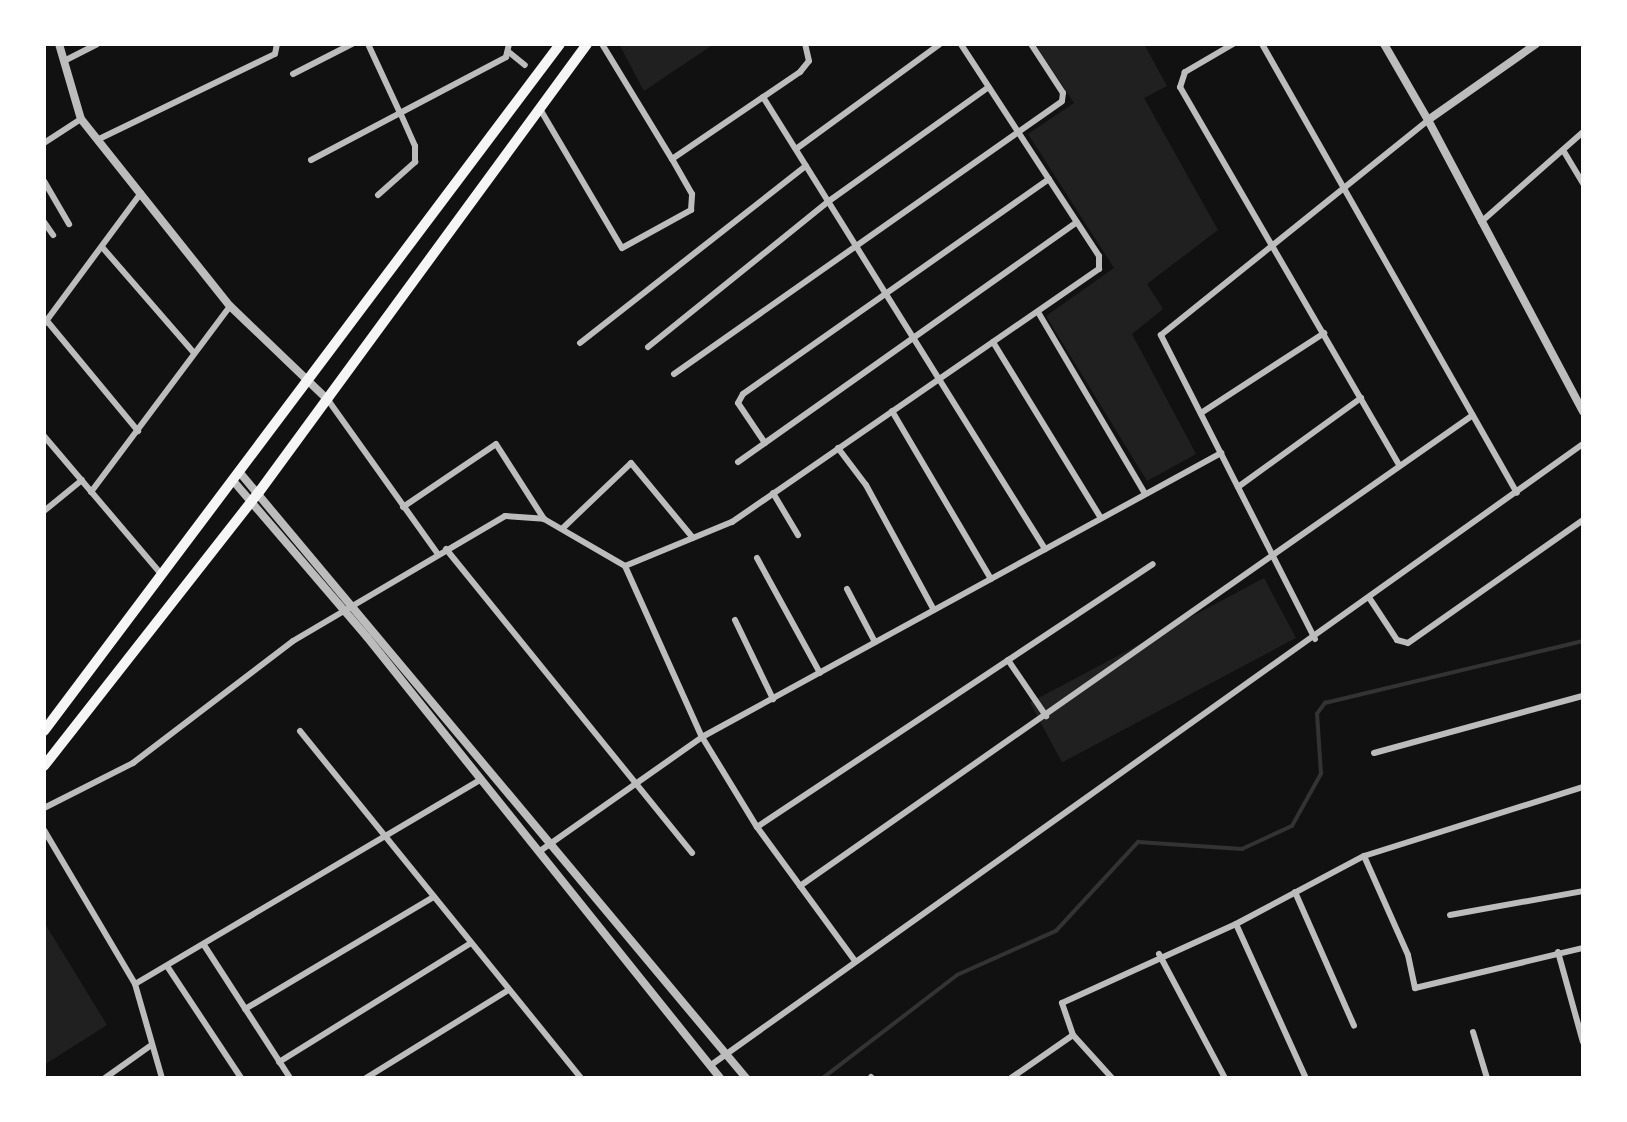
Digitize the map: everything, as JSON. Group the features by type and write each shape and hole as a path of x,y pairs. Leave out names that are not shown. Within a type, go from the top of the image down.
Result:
{"main road":[{"path":"44,732 238,479 560,44"},
{"path":"44,765 256,496 587,44"}],"street":[{"path":"59,44 81,119 229,306 306,384 328,400 439,554"},
{"path":"64,61 97,44"},
{"path":"99,139 275,54 277,44"},
{"path":"293,74 352,44"},
{"path":"368,44 415,146 415,162 378,195"},
{"path":"509,44 510,53 525,65"},
{"path":"540,109 622,248 691,210 692,194 603,44"},
{"path":"672,159 763,97 809,61 805,44"},
{"path":"796,149 940,44"},
{"path":"625,566 732,522 1099,269 1099,256 961,44"},
{"path":"674,374 1063,97 1031,44"},
{"path":"1233,44 1185,72 1180,87 1399,465"},
{"path":"1262,44 1517,494"},
{"path":"1384,44 1583,411"},
{"path":"1315,639 1161,335 1428,121 1535,44"},
{"path":"311,160 510,53"},
{"path":"648,347 829,201 989,87"},
{"path":"763,97 914,333 1045,549"},
{"path":"44,143 81,119"},
{"path":"1481,222 1583,132"},
{"path":"1563,150 1583,183"},
{"path":"580,343 806,166"},
{"path":"765,443 738,403 741,397 887,291 1049,179"},
{"path":"44,181 69,224"},
{"path":"138,431 45,323 141,193"},
{"path":"44,222 52,235"},
{"path":"738,462 914,333 1077,222"},
{"path":"102,247 194,353"},
{"path":"92,492 229,306"},
{"path":"1038,312 1145,494"},
{"path":"1201,413 1324,333"},
{"path":"993,342 1101,518"},
{"path":"1238,486 1361,398"},
{"path":"892,411 990,579"},
{"path":"800,886 1275,559 1399,465 1473,415"},
{"path":"44,436 162,575"},
{"path":"403,507 496,444 544,519"},
{"path":"711,1065 1315,639 1583,444"},
{"path":"838,448 866,485 934,610"},
{"path":"540,851 641,785 702,737 1221,453"},
{"path":"563,528 631,463 693,538"},
{"path":"238,479 354,604 746,1078"},
{"path":"44,511 82,480"},
{"path":"773,494 798,535"},
{"path":"256,496 344,610 720,1078"},
{"path":"44,808 133,763 251,669 446,549 505,516 544,519 625,566 702,737 757,827 855,961"},
{"path":"1370,599 1397,640 1408,643 1583,520"},
{"path":"446,549 641,785 692,853"},
{"path":"757,558 820,673"},
{"path":"757,827 1153,564"},
{"path":"847,589 875,642"},
{"path":"735,620 773,699"},
{"path":"1008,660 1046,716"},
{"path":"1374,753 1583,696"},
{"path":"300,731 507,991 581,1078"},
{"path":"135,984 204,946 481,779"},
{"path":"1112,1078 1073,1035 1062,1003 1158,954 1236,924 1364,856 1583,787"},
{"path":"44,830 135,984 150,1046 162,1078"},
{"path":"1364,856 1408,955 1415,988 1583,948"},
{"path":"1450,915 1583,891"},
{"path":"1294,892 1354,1026"},
{"path":"245,1009 434,897"},
{"path":"1236,924 1306,1078"},
{"path":"279,1062 469,944"},
{"path":"204,946 290,1078"},
{"path":"1558,952 1583,1042"},
{"path":"1158,954 1225,1078"},
{"path":"167,966 241,1078"},
{"path":"366,1078 507,991"},
{"path":"1473,1032 1487,1078"},
{"path":"1011,1078 1073,1035"},
{"path":"105,1078 150,1046"}],"shaded area":[{"path":"619,44 714,44 644,91"},
{"path":"1035,44 1144,44 1167,86 1144,98 1218,230 1147,284 1163,309 1132,334 1196,454 1147,481 1046,316 1114,268 1028,134 1074,103"},
{"path":"1264,578 1296,638 1062,762 1030,702"},
{"path":"44,922 107,1025 44,1065"}],"waterway":[{"path":"823,1078 957,975 1056,931 1138,842 1242,849 1292,826 1321,774 1317,714 1325,703 1583,641"}]}
